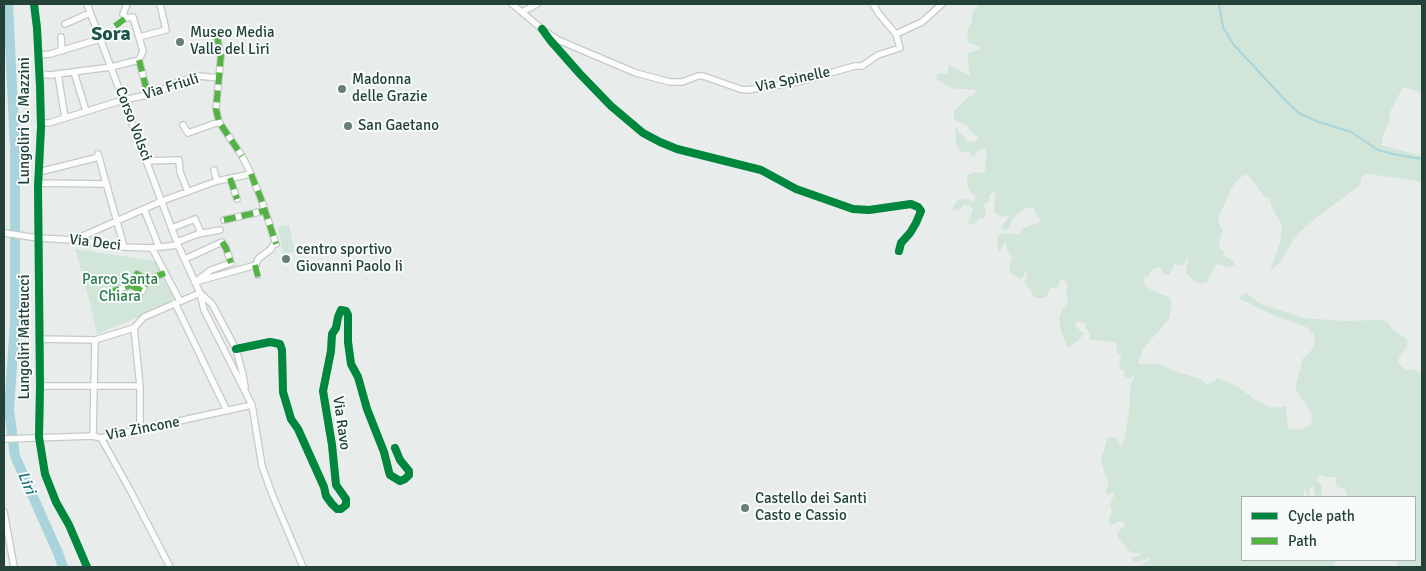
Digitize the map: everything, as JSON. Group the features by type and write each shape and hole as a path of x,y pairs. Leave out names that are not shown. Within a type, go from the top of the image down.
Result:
{"street":[{"name":"Lungoliri G. Mazzini","path":"34,4 40,74 41,123 35,237"},
{"name":"Corso Volsci","path":"87,4 178,244 200,293"},
{"path":"126,18 123,14 127,4"},
{"path":"139,37 166,30 160,4"},
{"name":"Via Spinelle","path":"512,4 558,40 648,77 677,82 704,76 735,89 747,90 798,82 855,66 862,66 878,55 900,48 896,34"},
{"path":"522,12 536,4"},
{"path":"873,4 896,34 922,22 942,4"},
{"path":"65,24 90,13"},
{"path":"120,23 126,18 133,17 143,51 138,60 148,96"},
{"path":"542,29 575,69 611,106 643,133 660,142 677,149 761,170 796,189 853,209 869,210 911,204 918,207 920,211 916,223 901,243 899,251"},
{"path":"61,37 62,51"},
{"path":"195,282 256,265 258,259 271,249 272,245 276,244 251,174 242,156 219,122 216,109 221,55 217,37"},
{"path":"38,55 62,51 100,39"},
{"path":"40,74 58,74 111,67 138,60"},
{"path":"74,72 86,111"},
{"path":"58,74 65,118"},
{"name":"Via Friuli","path":"41,123 49,123 123,100 148,96 175,83 199,76 219,78"},
{"path":"183,125 188,133 219,122"},
{"path":"39,172 98,155 124,248"},
{"path":"147,161 179,160 180,172 188,192"},
{"path":"214,170 217,181"},
{"path":"74,240 162,201 217,181 251,174"},
{"path":"230,178 237,199"},
{"path":"38,183 106,184"},
{"path":"144,209 165,273 227,411"},
{"path":"224,220 264,211"},
{"path":"172,228 195,219 201,233"},
{"name":"Via Deci","path":"4,233 74,240 124,248 156,248 178,244 201,233 220,230"},
{"name":"Lungoliri Matteucci","path":"35,237 40,386 39,437 45,474 87,567"},
{"path":"185,259 222,242 226,248 231,263 211,270 195,282"},
{"path":"131,285 142,291 147,280 165,273"},
{"path":"108,293 131,285 137,274 147,280"},
{"path":"39,339 95,340 134,328 144,316 200,293"},
{"path":"200,293 212,304 236,349 246,394"},
{"path":"200,293 204,310 252,405 262,466 303,567"},
{"name":"Via Ravo","path":"236,349 270,342 280,344 282,350 283,392 291,419 298,429 324,487 326,496 337,509 340,509 346,505 346,499 336,485 332,445 323,391 331,351 332,334 336,328 341,310 346,311 348,315 348,342 351,364 358,377 390,475 400,482 405,480 409,475 409,471 400,460 396,448"},
{"path":"134,328 140,386 140,430"},
{"path":"94,436 95,340"},
{"path":"40,386 140,386"},
{"name":"Via Zincone","path":"4,439 94,436 101,438 252,405"},
{"path":"101,438 170,567"},
{"path":"4,512 14,567"}],"green space":[{"path":"980,4 1422,4 1422,93 1403,87 1391,110 1381,145 1422,156 1422,183 1369,174 1362,176 1360,185 1301,231 1279,264 1270,271 1280,242 1282,229 1280,221 1272,208 1270,200 1263,195 1250,177 1245,174 1232,187 1218,221 1223,229 1219,244 1220,249 1225,252 1223,255 1234,262 1235,265 1228,267 1217,264 1207,282 1199,284 1186,273 1188,257 1183,266 1174,264 1169,275 1163,274 1162,270 1158,267 1152,270 1148,276 1143,277 1145,285 1153,291 1169,297 1172,303 1169,319 1143,349 1138,364 1159,364 1177,372 1199,378 1207,385 1218,378 1237,386 1254,399 1272,408 1286,406 1288,429 1300,430 1312,424 1311,414 1295,388 1303,358 1315,344 1314,335 1306,327 1275,316 1238,298 1246,293 1261,304 1304,318 1343,321 1381,320 1389,324 1392,329 1407,339 1407,347 1400,355 1398,363 1407,371 1413,369 1422,373 1422,567 1398,567 1397,565 1397,561 1416,561 1416,496 1347,496 1345,489 1337,487 1335,482 1337,477 1320,475 1316,480 1321,484 1321,496 1316,496 1313,485 1310,489 1309,496 1307,496 1306,490 1304,490 1304,496 1241,496 1241,561 1335,561 1334,567 1138,567 1149,560 1149,558 1137,562 1131,560 1142,553 1131,553 1122,541 1118,539 1118,532 1125,525 1124,522 1119,521 1110,526 1109,519 1112,510 1110,506 1115,495 1114,492 1106,494 1109,483 1105,476 1101,459 1107,439 1111,436 1117,439 1120,447 1124,443 1130,388 1135,374 1131,378 1126,378 1124,370 1121,370 1119,366 1121,356 1117,353 1116,343 1089,339 1089,331 1085,328 1086,323 1079,321 1074,325 1084,334 1068,348 1061,331 1059,317 1067,303 1068,297 1065,291 1068,286 1064,279 1060,280 1057,288 1052,287 1044,298 1035,298 1025,282 1027,268 1020,279 1009,270 1012,256 1009,254 1006,242 1000,253 997,248 998,235 1003,233 1019,235 1024,228 1041,222 1033,208 1026,208 1017,214 1011,221 1010,227 1005,231 1001,228 1010,215 1002,217 994,212 996,193 992,192 989,196 990,201 984,204 986,215 984,218 979,218 976,223 971,225 968,223 973,209 970,206 964,205 959,210 952,211 953,206 958,200 968,199 974,202 975,197 968,188 967,175 985,171 987,152 985,148 973,157 970,155 970,151 960,152 956,144 955,127 967,140 976,142 978,137 968,127 954,119 954,111 969,96 974,95 976,90 948,87 937,80 936,75 943,73 947,75 949,65 970,76 967,54 978,51 981,47 967,42 972,12"},
{"path":"289,225 295,252 283,254 278,227"},
{"name":"Parco Santa Chiara","path":"75,249 155,261 173,297 172,301 170,304 97,334"}],"waterway":[{"name":"Liri","path":"8,4 15,148 15,322 9,410 15,456 63,567"},
{"path":"1219,4 1223,27 1233,44 1299,113 1316,121 1351,132 1378,150 1422,159"}],"tunnel":[{"path":"115,26 121,23"},
{"path":"255,265 259,281"}],"marked path":[{"path":"115,26 126,18"},
{"path":"217,37 221,55 216,109 219,122 242,156"},
{"path":"139,60 148,95"},
{"path":"251,174 276,244"},
{"path":"230,178 237,199"},
{"path":"224,220 264,211"},
{"path":"222,242 231,263"},
{"path":"255,265 259,281"},
{"path":"131,285 142,291 147,280 165,273"},
{"path":"108,293 131,285 137,274 147,280"}],"cycle path":[{"path":"34,4 37,28 41,127 38,187 39,437 45,474 87,567"},
{"path":"542,29 580,74 611,106 643,133 660,142 677,149 761,170 796,189 853,209 869,210 911,204 918,207 921,211 916,223 901,243 899,251"},
{"path":"236,349 270,342 280,344 282,350 283,392 291,419 298,429 324,487 326,496 337,509 341,509 346,505 346,499 336,485 332,445 323,391 331,351 332,334 336,328 341,310 346,311 348,315 348,342 351,364 358,377 390,475 400,481 409,475 409,471 400,460 395,448"}],"place":[{"name":"Museo Media Valle del Liri","path":"180,42"},
{"name":"Madonna delle Grazie","path":"342,89"},
{"name":"San Gaetano","path":"348,126"},
{"name":"centro sportivo Giovanni Paolo Ii","path":"286,259"},
{"name":"Castello dei Santi Casto e Cassio","path":"745,508"}],"district":[{"name":"Sora","path":"111,35"}]}
